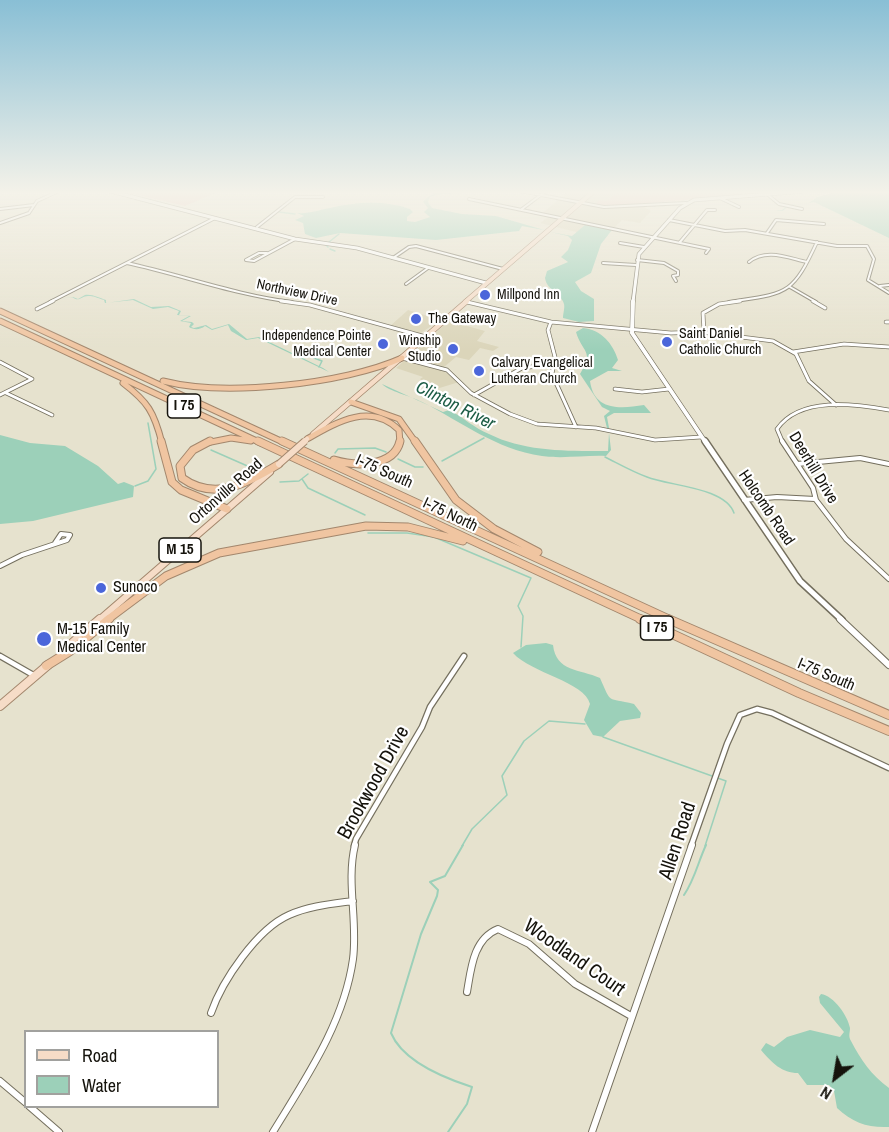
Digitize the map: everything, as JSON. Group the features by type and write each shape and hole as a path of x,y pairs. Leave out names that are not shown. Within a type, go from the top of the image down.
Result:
{"highway":[{"name":"I-75 South","path":"0,311 615,592 753,658 889,716"},
{"name":"I-75 North","path":"0,321 798,693 889,730"},
{"path":"96,355 171,384 222,390 372,371 402,358"},
{"path":"93,365 134,390 150,407 155,417 171,478 176,486 227,509"},
{"path":"351,402 403,422 449,493 475,516 504,535 615,592"},
{"path":"305,451 340,462 364,464 392,454 401,440 399,430 393,424 376,417 362,416 340,420 307,439"},
{"path":"274,449 241,439 213,440 195,447 186,456 180,466 181,474 186,482 198,488 225,490 249,482 279,464"},
{"path":"46,666 70,651 134,598 166,576 219,553 271,541 366,526 408,527 454,538 534,571"}],"main road":[{"name":"M 15","path":"307,439 532,244"},
{"name":"Ortonville Road","path":"0,706 307,439"}],"street":[{"path":"37,309 165,244"},
{"path":"267,253 259,253 246,260 254,261 285,244"},
{"path":"327,244 393,258 486,283"},
{"path":"625,244 644,247"},
{"path":"631,329 637,262 647,244"},
{"path":"688,244 709,249 706,253"},
{"path":"704,332 704,313 711,306 758,300 789,287 797,281 816,244"},
{"path":"826,244 837,246 860,244 869,248 874,259 868,280 889,293"},
{"path":"393,258 409,247 416,246 502,269"},
{"path":"749,262 757,256 767,255 807,262"},
{"name":"Northview Drive","path":"128,263 190,277 267,299 310,305 426,337"},
{"path":"603,263 668,264 678,271 678,275 673,276 676,281"},
{"path":"406,284 428,268"},
{"path":"879,286 889,285"},
{"path":"789,287 825,308"},
{"path":"466,302 552,321 631,329 704,332 765,339 793,352 801,360 809,381 836,405"},
{"path":"552,321 548,330 554,364 552,374 576,427"},
{"name":"Holcomb Road","path":"631,329 800,581 889,665"},
{"path":"793,352 844,344 889,347"},
{"path":"402,358 447,370 474,395 530,422 604,429 655,440 702,437"},
{"path":"0,362 32,379 0,395"},
{"path":"474,395 522,368 554,364"},
{"path":"615,389 642,392 669,388"},
{"path":"5,392 52,415"},
{"name":"Deerhill Drive","path":"889,410 851,404 798,411 779,423 777,429 780,440 813,488 815,499 846,539 889,579"},
{"path":"796,464 860,458 889,464"},
{"path":"744,500 777,497 815,499"},
{"path":"0,566 55,543"},
{"name":"Brookwood Drive","path":"273,1132 320,1052 342,1007 353,957 351,860 357,839 422,726 430,707 464,656"},
{"path":"0,657 35,676"},
{"name":"Allen Road","path":"592,1132 734,725 740,715 757,709 772,713 889,768"},
{"path":"211,1013 221,990 267,928 291,912 353,901"},
{"name":"Woodland Court","path":"467,992 472,966 481,943 489,933 498,929 530,944 575,984 632,1016"},
{"path":"0,1081 24,1101"},
{"path":"30,1108 59,1132"}],"shaded area":[{"path":"408,310 441,320 419,334 390,326"},
{"path":"449,321 485,331 477,341 499,347 493,351 480,348 469,360 456,357 444,367 410,358 410,355"},
{"path":"404,361 444,371 459,382 433,390 420,379 423,377 396,368"}],"water":[{"path":"570,244 601,244 591,273 575,282 581,291 594,299 594,321 579,322 563,318 562,300 546,282 547,271 568,262 561,257"},
{"path":"85,295 91,295 106,300 106,303 104,300 87,296 78,299"},
{"path":"134,299 151,307 169,306 181,311 179,315 191,316 182,321 192,322 194,324 191,327 194,328 206,325 212,329 229,324 247,339 259,337 329,372 258,338 246,340 231,331 228,325 212,330 205,326 195,329 189,327 191,323 180,321 189,316 177,315 179,311 168,307 153,309 133,300 109,303"},
{"path":"583,328 590,329 606,339 618,360 612,368 622,371 608,371 590,381 592,391 597,398 610,406 644,405 651,413 614,413 607,417 609,428 607,428 604,416 610,411 602,407 580,374 587,356 576,332"},
{"path":"382,384 411,397 389,389"},
{"path":"427,405 443,412 449,410 484,432 517,444 547,449 608,451 609,433 611,450 606,456 566,457 550,457 525,452 479,434"},
{"path":"0,435 30,443 65,446 98,466 118,484 124,482 134,486 133,497 33,521 0,524"},
{"path":"546,643 553,645 555,654 564,665 600,678 611,698 634,704 641,713 640,718 620,721 603,737 593,735 584,720 590,704 586,696 568,683 521,660 513,653 526,645"},
{"path":"821,994 831,998 840,1007 849,1023 850,1039 859,1055 872,1072 889,1088 889,1127 874,1127 855,1121 837,1108 834,1091 829,1085 807,1085 798,1073 792,1073 778,1066 761,1050 766,1043 774,1047 787,1037 810,1030 840,1037 844,1032 820,1003"}],"waterway":[{"path":"330,249 335,251"},
{"path":"316,349 314,358 322,361 319,367"},
{"path":"135,486 148,481 156,469 148,423"},
{"name":"Clinton River","path":"442,461 484,438"},
{"path":"335,453 338,449 375,448 386,452"},
{"path":"211,450 252,468"},
{"path":"605,457 647,477 720,498 729,504 734,513"},
{"path":"398,459 415,467 423,467"},
{"path":"280,482 299,481 308,474"},
{"path":"302,479 308,488 365,515"},
{"path":"368,533 407,533 434,537 531,578 518,606 523,616 521,647"},
{"path":"462,846 472,829 507,795 502,776 524,741 549,721 585,724"},
{"path":"603,737 726,781 705,846"},
{"path":"448,1132 467,1104 472,1087 426,1068 405,1052 391,1033 421,934 437,896 438,890 430,882 445,876 463,845"},
{"path":"684,895 694,877 706,845"}],"place":[{"name":"Millpond Inn","path":"485,295"},
{"name":"The Gateway","path":"416,319"},
{"name":"Saint Daniel Catholic Church","path":"667,342"},
{"name":"Independence Pointe Medical Center","path":"383,344"},
{"name":"Winship Studio","path":"453,349"},
{"name":"Calvary Evangelical Lutheran Church","path":"479,371"},
{"name":"Sunoco","path":"101,588"},
{"name":"M-15 Family Medical Center","path":"44,639"}]}
